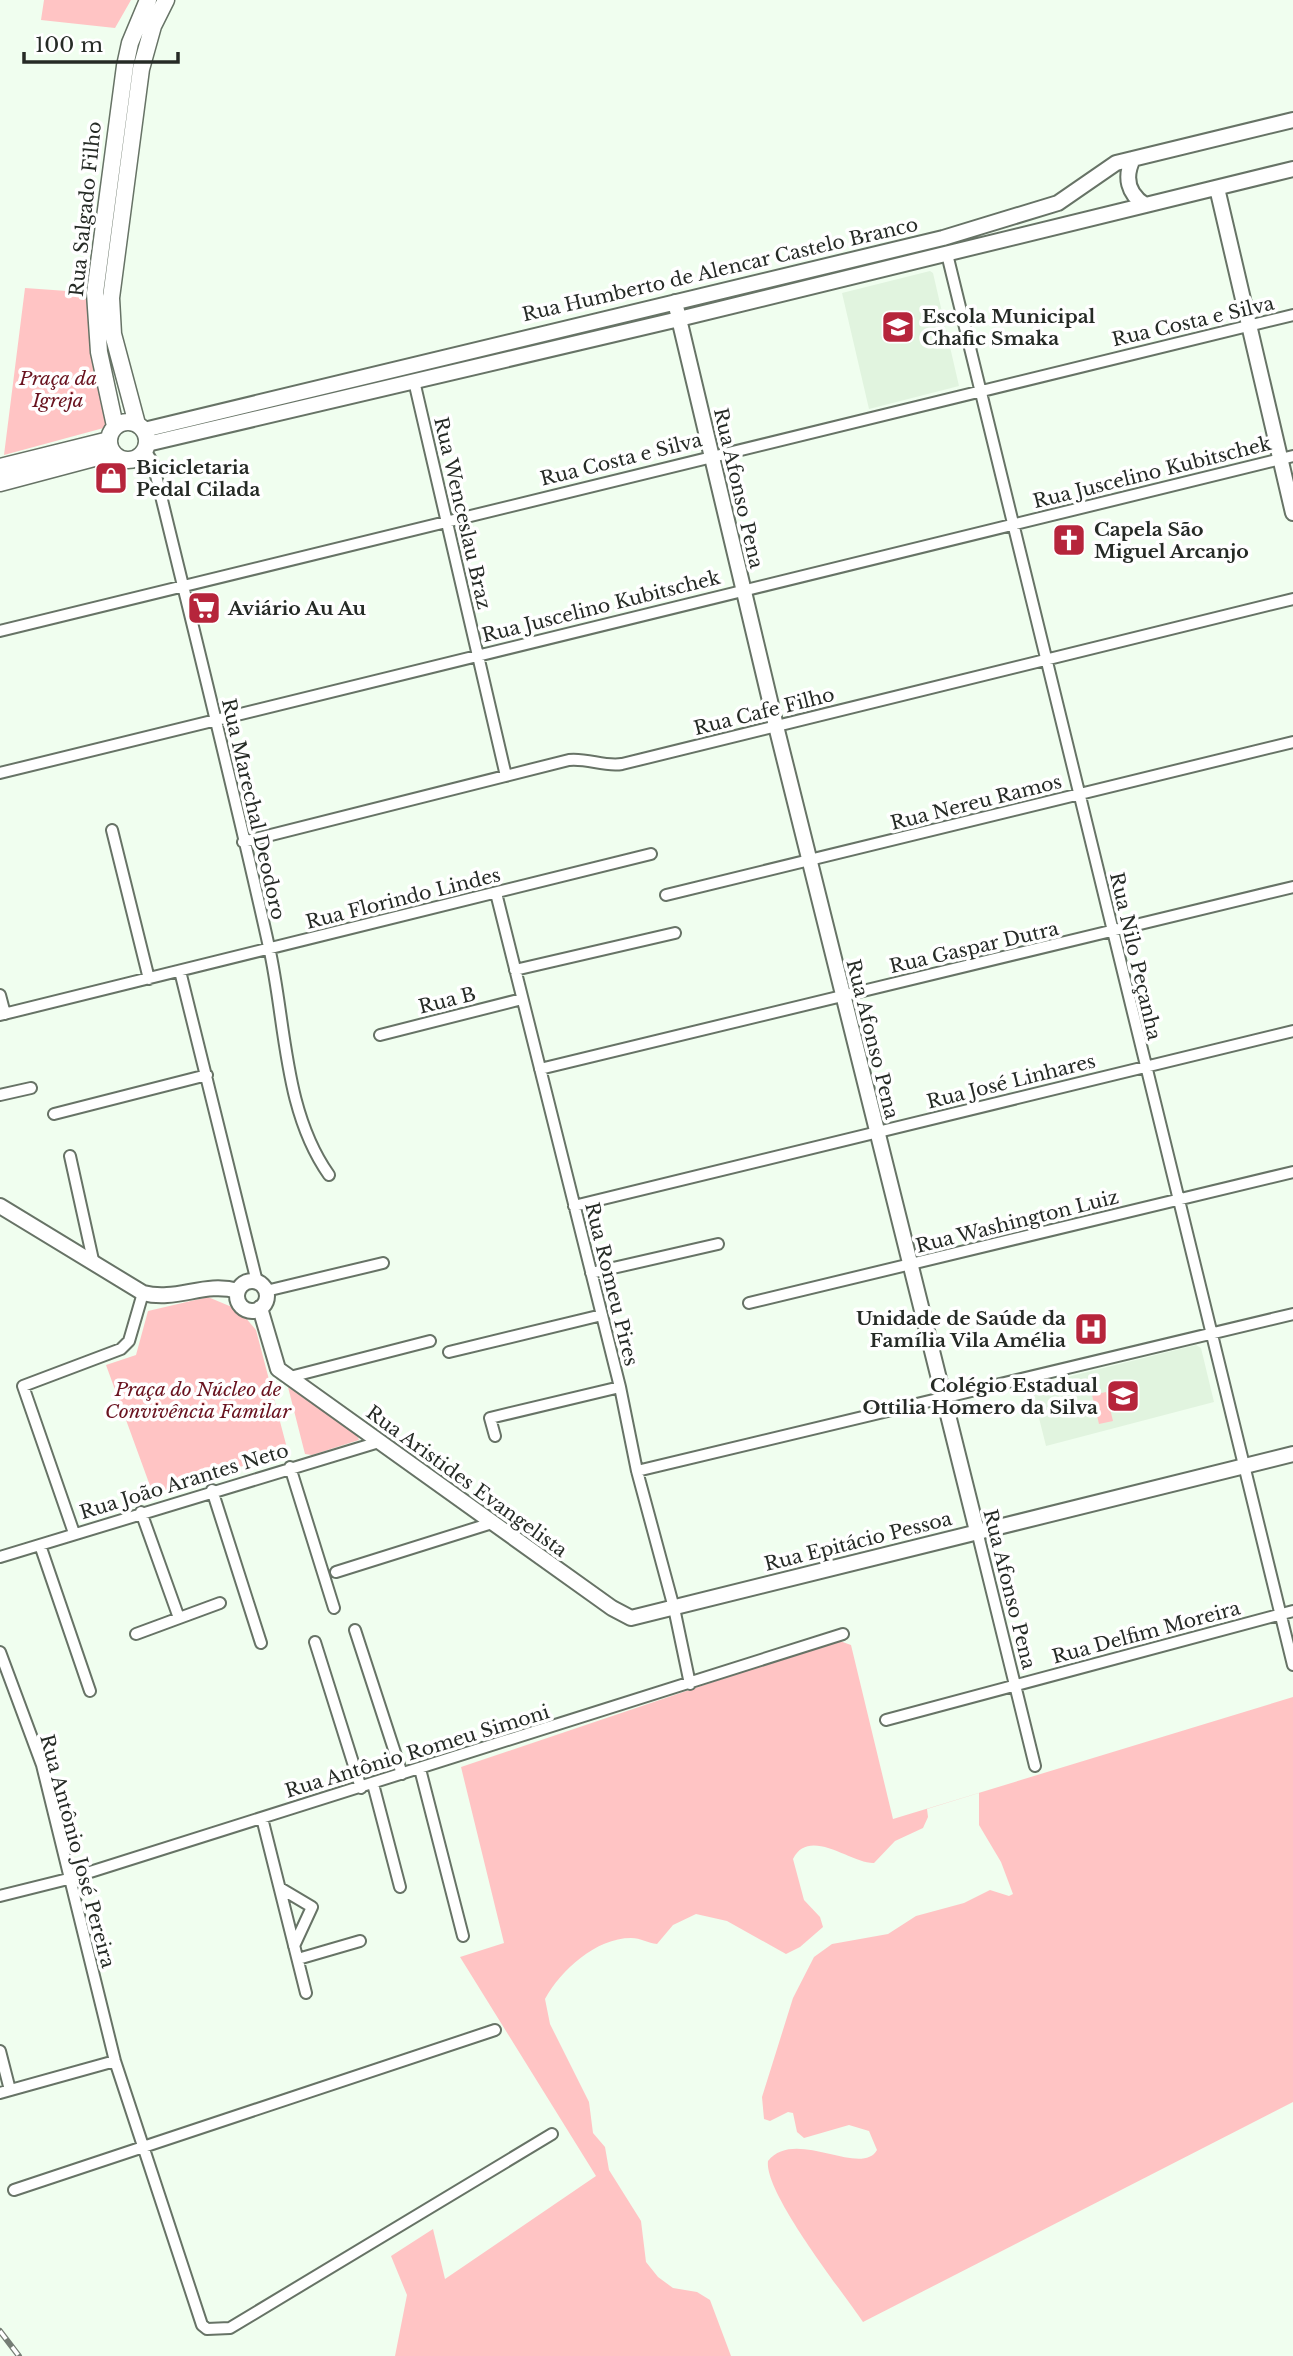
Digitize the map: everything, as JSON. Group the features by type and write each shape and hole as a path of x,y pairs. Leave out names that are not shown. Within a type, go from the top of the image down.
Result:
{"main road":[{"name":"Rua Salgado Filho","path":"112,440 99,352 104,315 111,298 112,222 125,66 130,43 148,0"},
{"name":"Rua Salgado Filho","path":"112,222 141,69 153,26 166,0"},
{"name":"Rua Salgado Filho","path":"104,315 143,437"},
{"path":"0,483 112,440 124,422 143,437 130,460 112,440"},
{"path":"0,467 112,440"}],"street":[{"name":"Rua Humberto de Alencar Castelo Branco","path":"143,437 410,364 675,302 1036,212 1073,195 1109,167 1293,120"},
{"path":"1133,159 1129,170 1130,188 1145,205"},
{"name":"Rua Humberto de Alencar Castelo Branco","path":"143,437 414,381 1293,169"},
{"path":"1217,188 1247,326 1286,457 1293,513"},
{"name":"Rua Nilo Peçanha","path":"947,254 1242,1466 1293,1665"},
{"name":"Rua Afonso Pena","path":"675,302 908,1266 1035,1766"},
{"name":"Rua Costa e Silva","path":"0,631 711,455 1293,315"},
{"path":"410,364 414,381"},
{"name":"Rua Wenceslau Braz","path":"414,381 506,776"},
{"name":"Rua Marechal Deodoro","path":"143,437 153,463 269,949 299,1111 307,1139 329,1175"},
{"name":"Rua Juscelino Kubitschek","path":"0,773 1286,457"},
{"name":"Rua Cafe Filho","path":"243,842 569,760 613,765 1293,599"},
{"name":"Rua Nereu Ramos","path":"666,895 1293,742"},
{"path":"112,830 149,979"},
{"name":"Rua Florindo Lindes","path":"2,1015 651,854"},
{"name":"Rua Gaspar Dutra","path":"540,1069 1293,887"},
{"name":"Rua Romeu Pires","path":"496,894 620,1387 637,1471 674,1608 690,1684"},
{"path":"515,970 675,933"},
{"path":"180,971 266,1301 260,1308 251,1310 243,1307 238,1300 238,1290"},
{"path":"0,995 2,1015"},
{"name":"Rua B","path":"380,1035 522,999"},
{"name":"Rua José Linhares","path":"574,1206 1293,1031"},
{"path":"54,1114 207,1075"},
{"path":"0,1095 31,1088"},
{"path":"69,1156 93,1260"},
{"name":"Rua Washington Luiz","path":"749,1303 1293,1172"},
{"path":"0,1206 93,1260 143,1293 163,1298 213,1287 238,1290 248,1282 261,1287 383,1263"},
{"path":"591,1273 718,1244"},
{"path":"74,1534 23,1386 121,1349 129,1341 143,1293"},
{"path":"260,1308 284,1373 430,1341"},
{"path":"637,1471 1293,1314"},
{"path":"449,1352 602,1315"},
{"name":"Rua Aristides Evangelista","path":"284,1373 612,1608 626,1616 637,1618"},
{"path":"495,1436 490,1418 620,1387"},
{"name":"Rua João Arantes Neto","path":"0,1557 212,1490 379,1442"},
{"name":"Rua Epitácio Pessoa","path":"637,1618 1293,1454"},
{"path":"290,1467 334,1608"},
{"path":"212,1490 261,1643"},
{"path":"141,1512 179,1618"},
{"path":"336,1572 492,1523"},
{"path":"40,1545 90,1691"},
{"path":"136,1634 220,1603"},
{"name":"Rua Delfim Moreira","path":"886,1720 1293,1611"},
{"path":"355,1630 402,1774"},
{"name":"Rua Antônio Romeu Simoni","path":"0,1896 68,1879 843,1634"},
{"path":"315,1642 360,1788"},
{"name":"Rua Antônio José Pereira","path":"0,1652 41,1765 115,2061 202,2325 217,2331 230,2328 552,2134"},
{"path":"420,1769 463,1936"},
{"path":"373,1784 400,1887"},
{"path":"262,1818 306,1993"},
{"path":"280,1888 312,1907 295,1946"},
{"path":"298,1959 360,1941"},
{"path":"14,2190 495,2030"},
{"path":"0,2051 5,2092 115,2061"}],"shaded area":[{"name":"Escola Municipal Chafic Smaka","path":"930,271 933,273 959,386 869,409 842,293"},
{"name":"Colégio Estadual Ottilia Homero da Silva","path":"1196,1345 1201,1348 1214,1402 1046,1446 1031,1386"}],"green space":[{"path":"44,0 131,0 115,28 41,20"},
{"name":"Praça da Igreja","path":"25,288 95,293 111,426 4,455"},
{"name":"Praça do Núcleo de Convivência Familar","path":"208,1297 239,1310 256,1330 288,1452 153,1494 106,1365 136,1355 148,1311"},
{"path":"288,1387 357,1435 359,1440 312,1455 305,1454"},
{"path":"1106,1392 1113,1421 1099,1424 1092,1395"},
{"path":"837,1640 851,1645 893,1819 1293,1697 1293,2102 863,2322 791,2218 770,2176 768,2161 780,2152 794,2149 857,2159 869,2157 877,2150 869,2131 849,2125 804,2138 797,2132 793,2113 788,2112 770,2121 764,2119 762,2097 793,1998 814,1957 832,1944 888,1934 916,1916 964,1903 990,1890 1009,1896 1013,1894 1001,1862 979,1825 979,1793 927,1809 928,1817 923,1828 895,1841 874,1863 820,1846 809,1846 800,1850 793,1859 804,1900 820,1917 823,1927 800,1947 786,1954 727,1921 696,1914 673,1925 657,1944 631,1938 605,1943 570,1967 545,1999 550,2024 589,2102 593,2133 605,2147 609,2170 641,2221 646,2262 658,2277 673,2288 697,2292 710,2300 731,2356 395,2356 407,2295 391,2256 433,2229 445,2279 596,2176 460,1957 504,1943 461,1767"}],"railway":[{"path":"0,2331 19,2356"}],"place":[{"name":"Escola Municipal Chafic Smaka","path":"898,327"},
{"name":"Bicicletaria Pedal Cilada","path":"111,478"},
{"name":"Capela São Miguel Arcanjo","path":"1069,540"},
{"name":"Aviário Au Au","path":"204,608"},
{"name":"Unidade de Saúde da Família Vila Amélia","path":"1091,1329"},
{"name":"Colégio Estadual Ottilia Homero da Silva","path":"1123,1396"}]}
